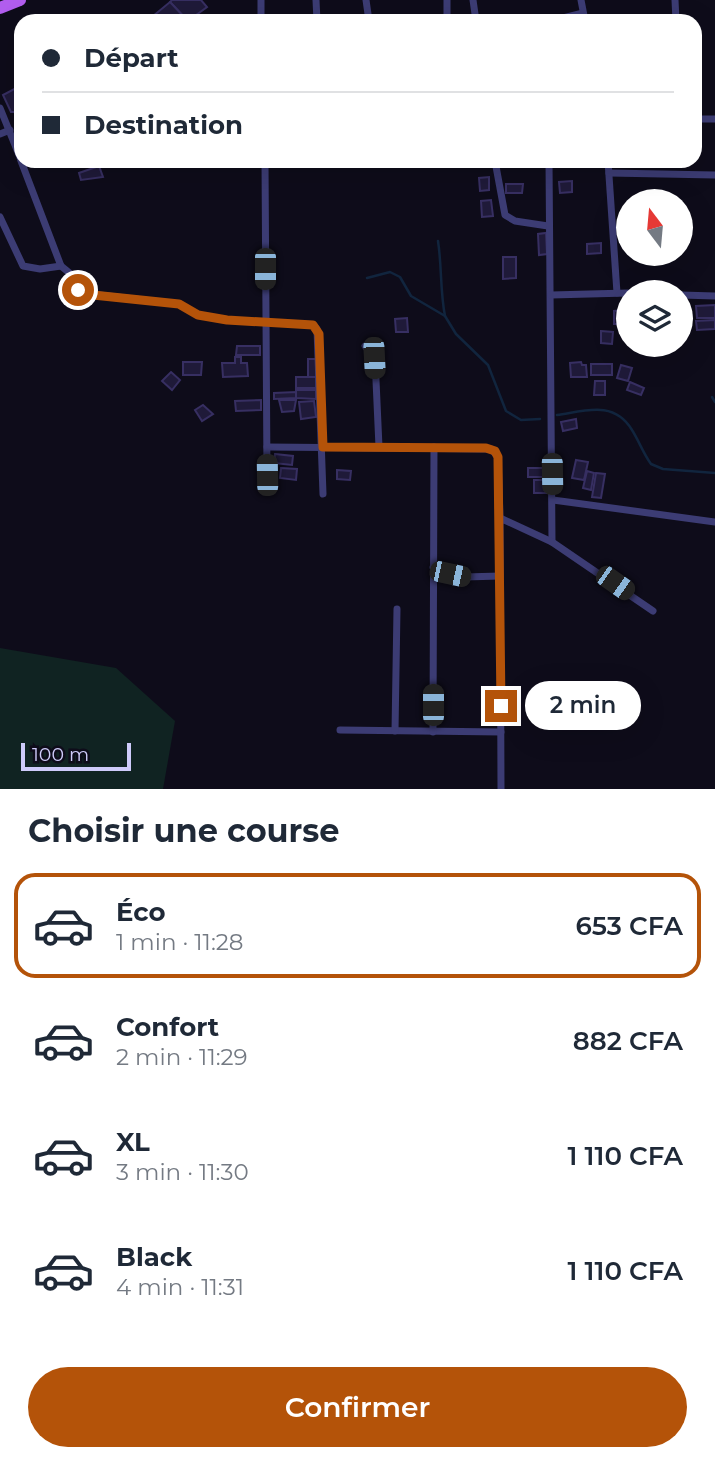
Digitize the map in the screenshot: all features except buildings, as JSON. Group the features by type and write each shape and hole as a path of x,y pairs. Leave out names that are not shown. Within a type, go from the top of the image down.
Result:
{"main road":[{"path":"0,8 20,0"}],"street":[{"path":"0,108 14,141"},
{"path":"0,134 10,130"},
{"path":"24,168 61,266 72,275 82,293 179,304 207,317 313,325 317,329 323,494"},
{"path":"265,168 267,475"},
{"path":"496,168 505,215 515,221 548,226"},
{"path":"549,168 552,542"},
{"path":"609,168 616,280"},
{"path":"609,173 715,175"},
{"path":"0,217 23,266 40,269 61,266"},
{"path":"551,295 616,293"},
{"path":"693,295 715,296"},
{"path":"365,346 374,358 379,447"},
{"path":"267,447 434,447 486,448 495,451 498,457 500,518 501,789"},
{"path":"433,732 434,447"},
{"path":"553,500 715,522"},
{"path":"500,518 552,542 653,611"},
{"path":"433,567 465,577 500,576"},
{"path":"395,731 397,609"},
{"path":"341,730 501,732"}],"green space":[{"path":"0,648 116,668 175,721 163,789 0,789"}],"waterway":[{"path":"438,241 445,316"},
{"path":"367,278 390,272 400,277 411,296 445,316 456,334 488,365 506,411 521,420 540,419"},
{"path":"712,397 715,402"},
{"path":"557,415 588,410 617,414 632,430 651,464 663,469 715,473"}],"route":[{"path":"78,290 93,295 179,304 198,315 227,320 313,325 319,334 323,447 486,448 495,451 498,457 500,518 501,706"}]}
